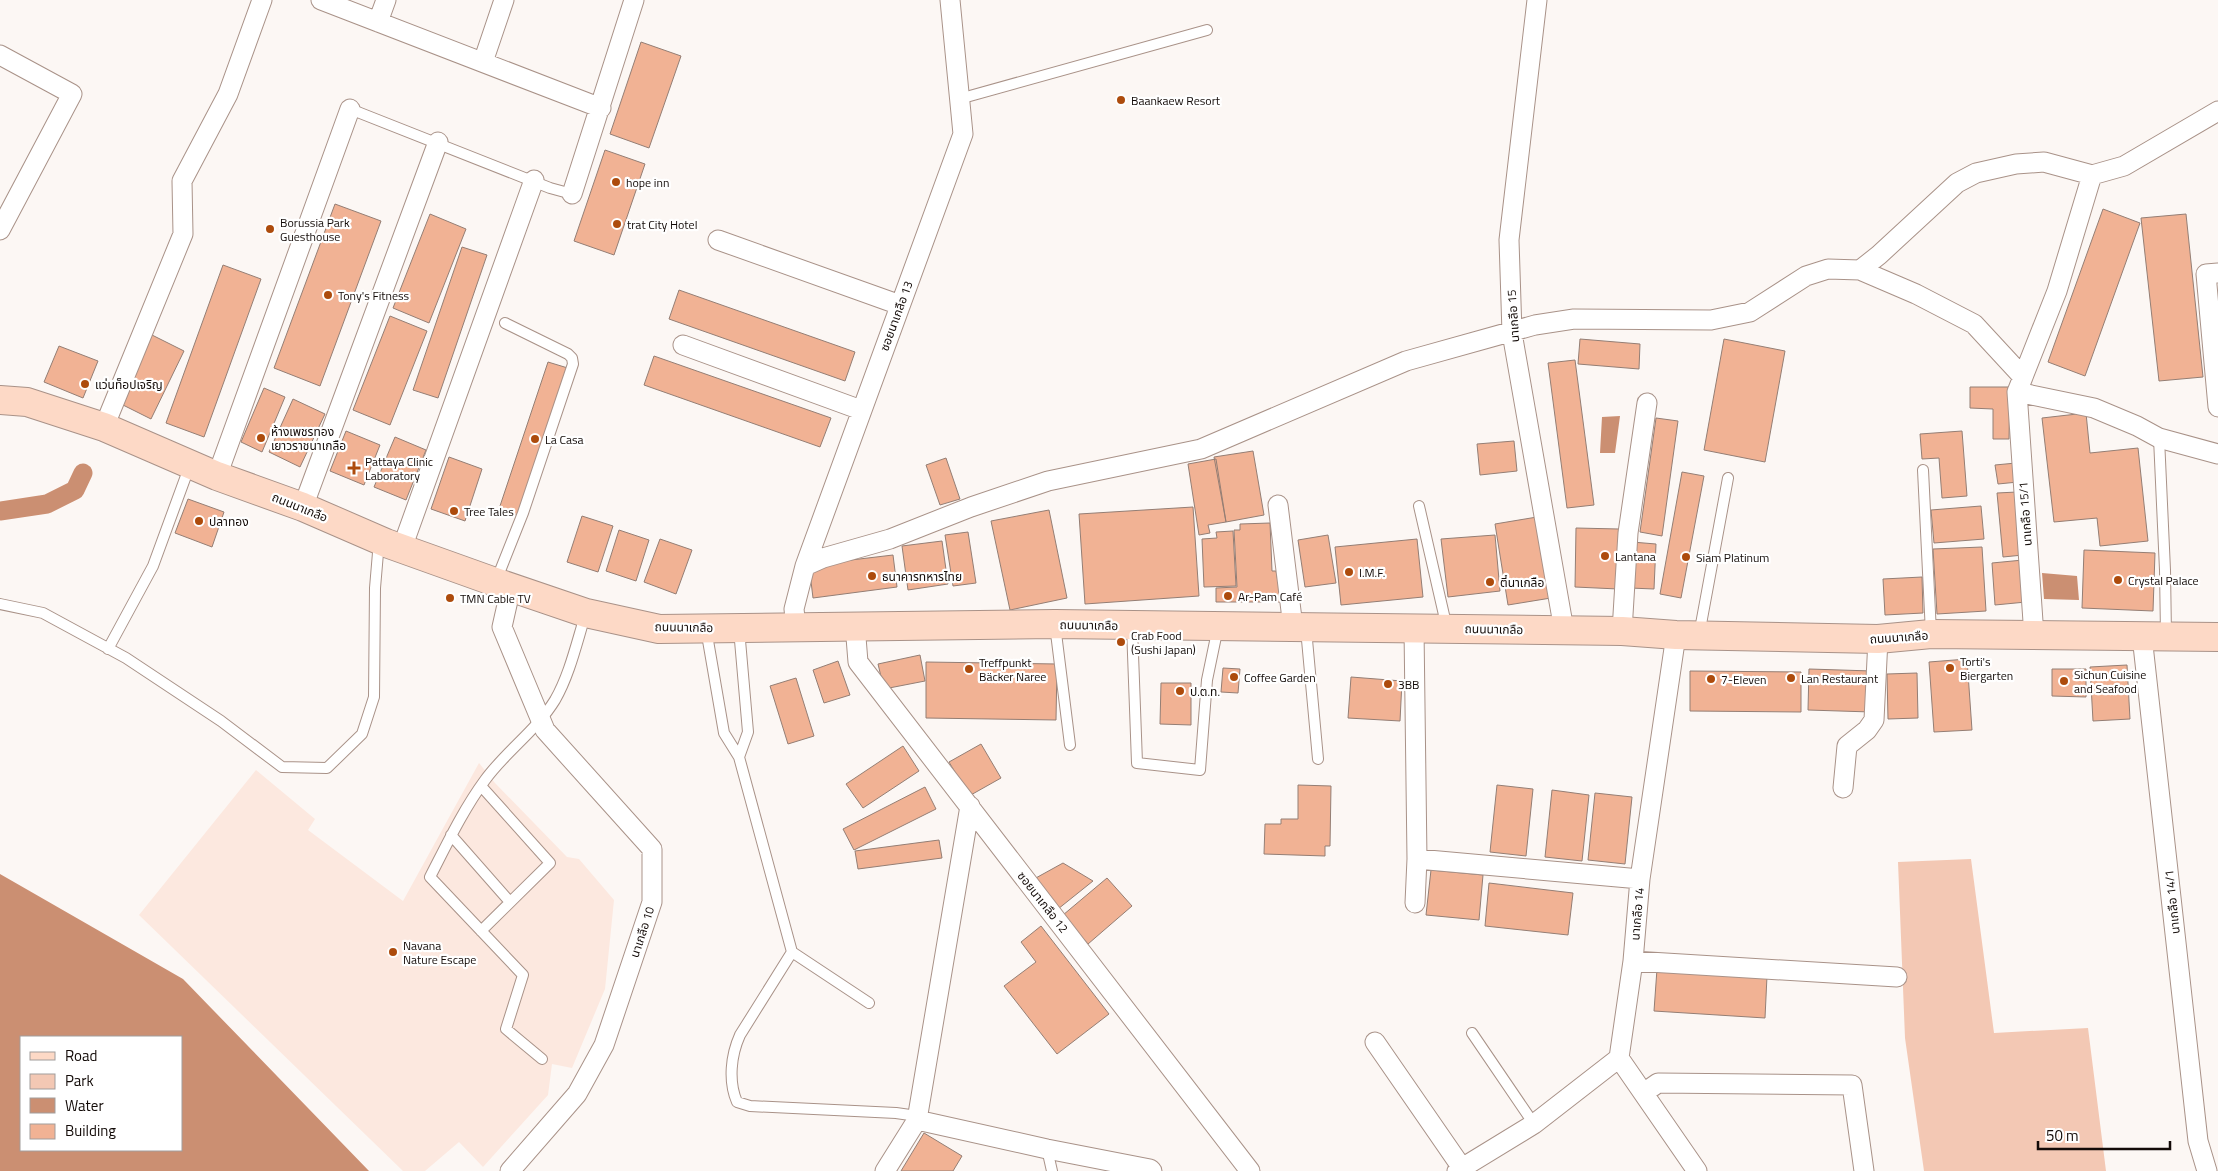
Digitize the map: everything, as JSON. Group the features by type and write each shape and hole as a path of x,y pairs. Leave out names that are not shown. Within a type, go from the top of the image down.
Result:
{"street":[{"path":"104,427 183,234 182,181 228,94 262,0"},
{"path":"321,0 600,108"},
{"path":"378,22 386,0"},
{"path":"483,62 504,0"},
{"path":"572,194 634,0"},
{"name":"ซอยนาเกลือ 13","path":"796,627 794,610 805,566 962,134 950,0"},
{"name":"นาเกลือ 15","path":"1537,0 1509,240 1512,333 1564,630"},
{"path":"0,55 72,94 0,230"},
{"path":"217,476 350,109"},
{"path":"1860,270 1957,182 1976,173 2016,164 2044,162 2092,175 2124,166 2218,111"},
{"path":"303,507 438,142"},
{"path":"2020,384 2057,291 2092,175"},
{"path":"391,544 534,180"},
{"path":"718,240 900,305"},
{"path":"805,566 823,558 890,539 971,507 1048,481 1201,449 1406,361 1512,333 1535,325 1574,319 1711,320 1750,312 1806,276 1828,269 1860,270 1916,294 1974,324 2020,384 2094,408 2137,426 2159,438 2218,454"},
{"path":"2218,273 2206,274 2218,407"},
{"path":"683,345 861,410"},
{"name":"นาเกลือ 15/1","path":"2020,384 2034,636"},
{"name":"ถนนนาเกลือ","path":"0,400 27,402 104,427 217,476 303,507 391,544 503,585 586,613 659,629 1055,624 1622,631 1687,635 1878,639 1931,634 2218,637"},
{"path":"1622,631 1628,533 1647,403"},
{"path":"1278,505 1299,627"},
{"name":"นาเกลือ 10","path":"503,585 502,627 545,730 652,849 652,902 604,1045 577,1094 510,1171"},
{"name":"ซอยนาเกลือ 12","path":"855,626 858,662 1250,1171"},
{"path":"1414,629 1417,859 1415,904"},
{"name":"นาเกลือ 14","path":"1619,1058 1633,961 1640,878 1687,635"},
{"name":"นาเกลือ 14/1","path":"2154,636 2198,1141 2208,1168"},
{"path":"1843,788 1847,746 1867,730 1874,720 1878,639"},
{"path":"885,1171 917,1118 970,806"},
{"path":"1417,859 1640,878"},
{"path":"1633,961 1896,978"},
{"path":"1375,1042 1460,1169 1534,1124 1619,1058 1645,1092 1697,1171"},
{"path":"1645,1092 1658,1084 1852,1085 1864,1171"},
{"path":"917,1118 1047,1149 1150,1169 1152,1171"}],"lane":[{"path":"958,98 1207,30"},
{"path":"350,109 438,142 550,188 572,194"},
{"path":"503,585 523,514 573,364 572,358 568,354 505,323"},
{"path":"2154,636 2165,570 2159,438"},
{"path":"108,649 152,566 190,464"},
{"path":"1923,470 1931,634"},
{"path":"1687,635 1728,478"},
{"path":"1419,506 1447,629"},
{"path":"0,604 43,613 126,658 213,716 282,767 327,768 362,734 374,697 375,588 391,544"},
{"path":"542,1059 506,1029 523,975 430,877 451,835 485,780 541,721 562,685 586,613"},
{"path":"1055,624 1070,744"},
{"path":"1132,625 1136,763 1200,770 1208,680 1218,626"},
{"path":"1299,627 1318,758"},
{"path":"706,628 724,733 739,757 792,952 869,1003"},
{"path":"739,628 748,732 739,757"},
{"path":"481,786 550,863 481,931"},
{"path":"451,835 510,902"},
{"path":"792,952 740,1034 733,1049 732,1089 737,1102 750,1106 896,1113 917,1118"},
{"path":"1472,1033 1534,1124"},
{"path":"1047,1149 1052,1171"}],"shaded area":[{"name":"Navana Nature Escape","path":"479,763 495,783 567,857 579,859 614,900 605,989 572,1068 552,1064 548,1095 483,1167 459,1142 425,1171 403,1171 139,915 256,770 315,819 308,830 403,901"}],"green space":[{"path":"1971,859 1994,1033 2088,1028 2106,1171 1924,1171 1905,1038 1898,862"}],"water":[{"path":"1620,416 1615,453 1600,453 1602,417"},
{"path":"2042,573 2077,576 2079,600 2044,599"},
{"path":"0,874 183,979 369,1171 0,1171"}],"building":[{"path":"641,42 681,56 649,148 610,134"},
{"path":"605,150 645,164 614,255 574,241"},
{"name":"Tony's Fitness","path":"335,204 381,221 320,386 274,368"},
{"path":"2103,209 2140,223 2085,376 2048,362"},
{"path":"430,214 466,229 429,323 393,308"},
{"path":"2186,214 2203,377 2159,381 2141,218"},
{"path":"462,247 487,255 438,398 413,390"},
{"path":"223,265 261,279 204,437 166,423"},
{"path":"679,290 855,352 845,381 669,319"},
{"path":"390,316 427,331 390,425 353,410"},
{"path":"152,335 184,351 151,419 119,403"},
{"path":"1580,339 1640,344 1639,369 1578,364"},
{"path":"1724,339 1785,351 1765,462 1704,450"},
{"path":"59,346 98,361 83,398 44,382"},
{"path":"654,356 831,418 820,447 644,385"},
{"path":"1575,360 1594,505 1567,508 1548,363"},
{"name":"La Casa","path":"548,362 571,369 521,517 499,509"},
{"path":"1970,387 2010,387 2009,439 1993,439 1993,409 1970,408"},
{"path":"264,388 285,397 262,452 241,442"},
{"path":"293,399 325,414 300,467 269,452"},
{"path":"2086,413 2090,453 2138,448 2148,541 2100,546 2097,518 2054,522 2042,418"},
{"path":"1656,418 1678,421 1662,536 1640,532"},
{"path":"346,431 380,445 364,485 330,471"},
{"path":"1962,431 1967,496 1942,498 1939,458 1922,459 1920,434"},
{"path":"395,437 426,450 406,500 374,487"},
{"path":"1514,441 1517,471 1480,475 1477,444"},
{"path":"1253,451 1264,515 1226,522 1214,457"},
{"path":"449,457 482,469 465,521 431,509"},
{"path":"946,458 960,499 940,505 926,465"},
{"path":"1216,459 1226,522 1208,525 1210,533 1199,535 1188,464"},
{"path":"2016,463 2018,482 1998,484 1995,465"},
{"path":"1682,472 1704,476 1681,598 1660,594"},
{"path":"2017,492 2023,555 2003,557 1997,493"},
{"path":"188,499 224,512 212,547 175,533"},
{"path":"1981,506 1984,539 1934,543 1931,510"},
{"path":"1193,507 1199,596 1085,604 1079,514"},
{"path":"1049,510 1067,598 1010,610 991,521"},
{"path":"582,516 613,526 598,572 567,562"},
{"path":"1537,517 1551,598 1508,605 1495,524"},
{"path":"1270,523 1272,571 1276,571 1282,602 1216,602 1216,588 1237,587 1234,530 1240,530 1240,524"},
{"path":"1576,528 1619,529 1618,589 1575,587"},
{"path":"619,530 649,540 636,581 606,571"},
{"path":"1233,531 1236,586 1204,587 1202,539 1217,538 1216,532"},
{"path":"968,532 976,583 953,586 945,535"},
{"path":"1328,535 1336,583 1305,587 1298,540"},
{"path":"1495,535 1500,591 1448,597 1441,539"},
{"path":"660,539 692,550 676,594 644,582"},
{"path":"1417,539 1423,597 1341,605 1335,547"},
{"path":"942,541 948,584 908,590 902,546"},
{"path":"1632,542 1656,544 1654,589 1630,588"},
{"path":"1982,547 1986,611 1937,614 1933,549"},
{"name":"Crystal Palace","path":"2084,550 2155,553 2153,611 2082,608"},
{"path":"893,555 897,587 813,598 809,565"},
{"path":"2023,560 2026,602 1995,605 1992,563"},
{"path":"1922,577 1923,613 1885,615 1883,579"},
{"path":"920,655 925,681 884,689 878,664"},
{"path":"1967,659 1972,730 1934,732 1929,662"},
{"path":"838,661 850,695 824,703 813,670"},
{"path":"926,662 1057,664 1056,720 926,718"},
{"path":"2127,665 2130,719 2093,721 2090,667"},
{"path":"1223,668 1240,669 1238,693 1221,692"},
{"path":"1809,669 1872,671 1871,712 1808,710"},
{"path":"2052,669 2086,669 2086,697 2052,696"},
{"path":"1690,671 1801,672 1801,712 1690,711"},
{"path":"1917,673 1918,718 1888,719 1887,674"},
{"path":"1351,677 1402,681 1400,721 1348,718"},
{"path":"796,678 814,736 788,744 770,686"},
{"path":"1161,683 1191,683 1191,725 1160,724"},
{"path":"981,744 1001,778 969,796 949,762"},
{"path":"903,746 919,771 863,808 846,784"},
{"path":"1298,785 1331,786 1330,846 1325,846 1325,856 1264,854 1265,824 1281,824 1281,819 1298,819"},
{"path":"1497,785 1533,789 1526,856 1490,852"},
{"path":"925,787 936,809 854,850 843,829"},
{"path":"1552,790 1589,795 1582,861 1545,857"},
{"path":"1595,793 1632,797 1625,864 1588,860"},
{"path":"939,840 942,858 858,869 855,851"},
{"path":"1063,863 1093,881 1058,909 1034,879"},
{"path":"1431,870 1483,875 1479,920 1426,915"},
{"path":"1107,878 1132,906 1088,944 1063,915"},
{"path":"1489,883 1573,893 1568,935 1485,926"},
{"path":"1041,926 1109,1014 1057,1054 1004,986 1036,962 1021,942"},
{"path":"1657,969 1767,976 1765,1018 1654,1011"},
{"path":"924,1133 962,1156 953,1171 901,1171"}],"waterway":[{"path":"0,511 47,504 75,490 83,473"}],"place":[{"name":"Baankaew Resort","path":"1121,100"},
{"name":"hope inn","path":"616,182"},
{"name":"trat City Hotel","path":"617,224"},
{"name":"Borussia Park Guesthouse","path":"270,229"},
{"name":"Tony's Fitness","path":"328,295"},
{"name":"แว่นท็อปเจริญ","path":"85,384"},
{"name":"ห้างเพชรทอง เยาวราชนาเกลือ","path":"261,438"},
{"name":"La Casa","path":"535,439"},
{"name":"Pattaya Clinic Laboratory","path":"354,468"},
{"name":"Tree Tales","path":"454,511"},
{"name":"ปลาทอง","path":"199,521"},
{"name":"Lantana","path":"1605,556"},
{"name":"Siam Platinum","path":"1686,557"},
{"name":"I.M.F.","path":"1349,572"},
{"name":"ธนาคารทหารไทย","path":"872,576"},
{"name":"Crystal Palace","path":"2118,580"},
{"name":"ตี๋นาเกลือ","path":"1490,582"},
{"name":"Ar-Pam Café","path":"1228,596"},
{"name":"TMN Cable TV","path":"450,598"},
{"name":"Crab Food (Sushi Japan)","path":"1121,642"},
{"name":"Torti's Biergarten","path":"1950,668"},
{"name":"Treffpunkt Bäcker Naree","path":"969,669"},
{"name":"Coffee Garden","path":"1234,677"},
{"name":"Lan Restaurant","path":"1791,678"},
{"name":"7-Eleven","path":"1711,679"},
{"name":"Sichun Cuisine and Seafood","path":"2064,681"},
{"name":"3BB","path":"1388,684"},
{"name":"ป.ต.ท.","path":"1180,691"},
{"name":"Navana Nature Escape","path":"393,952"}]}
